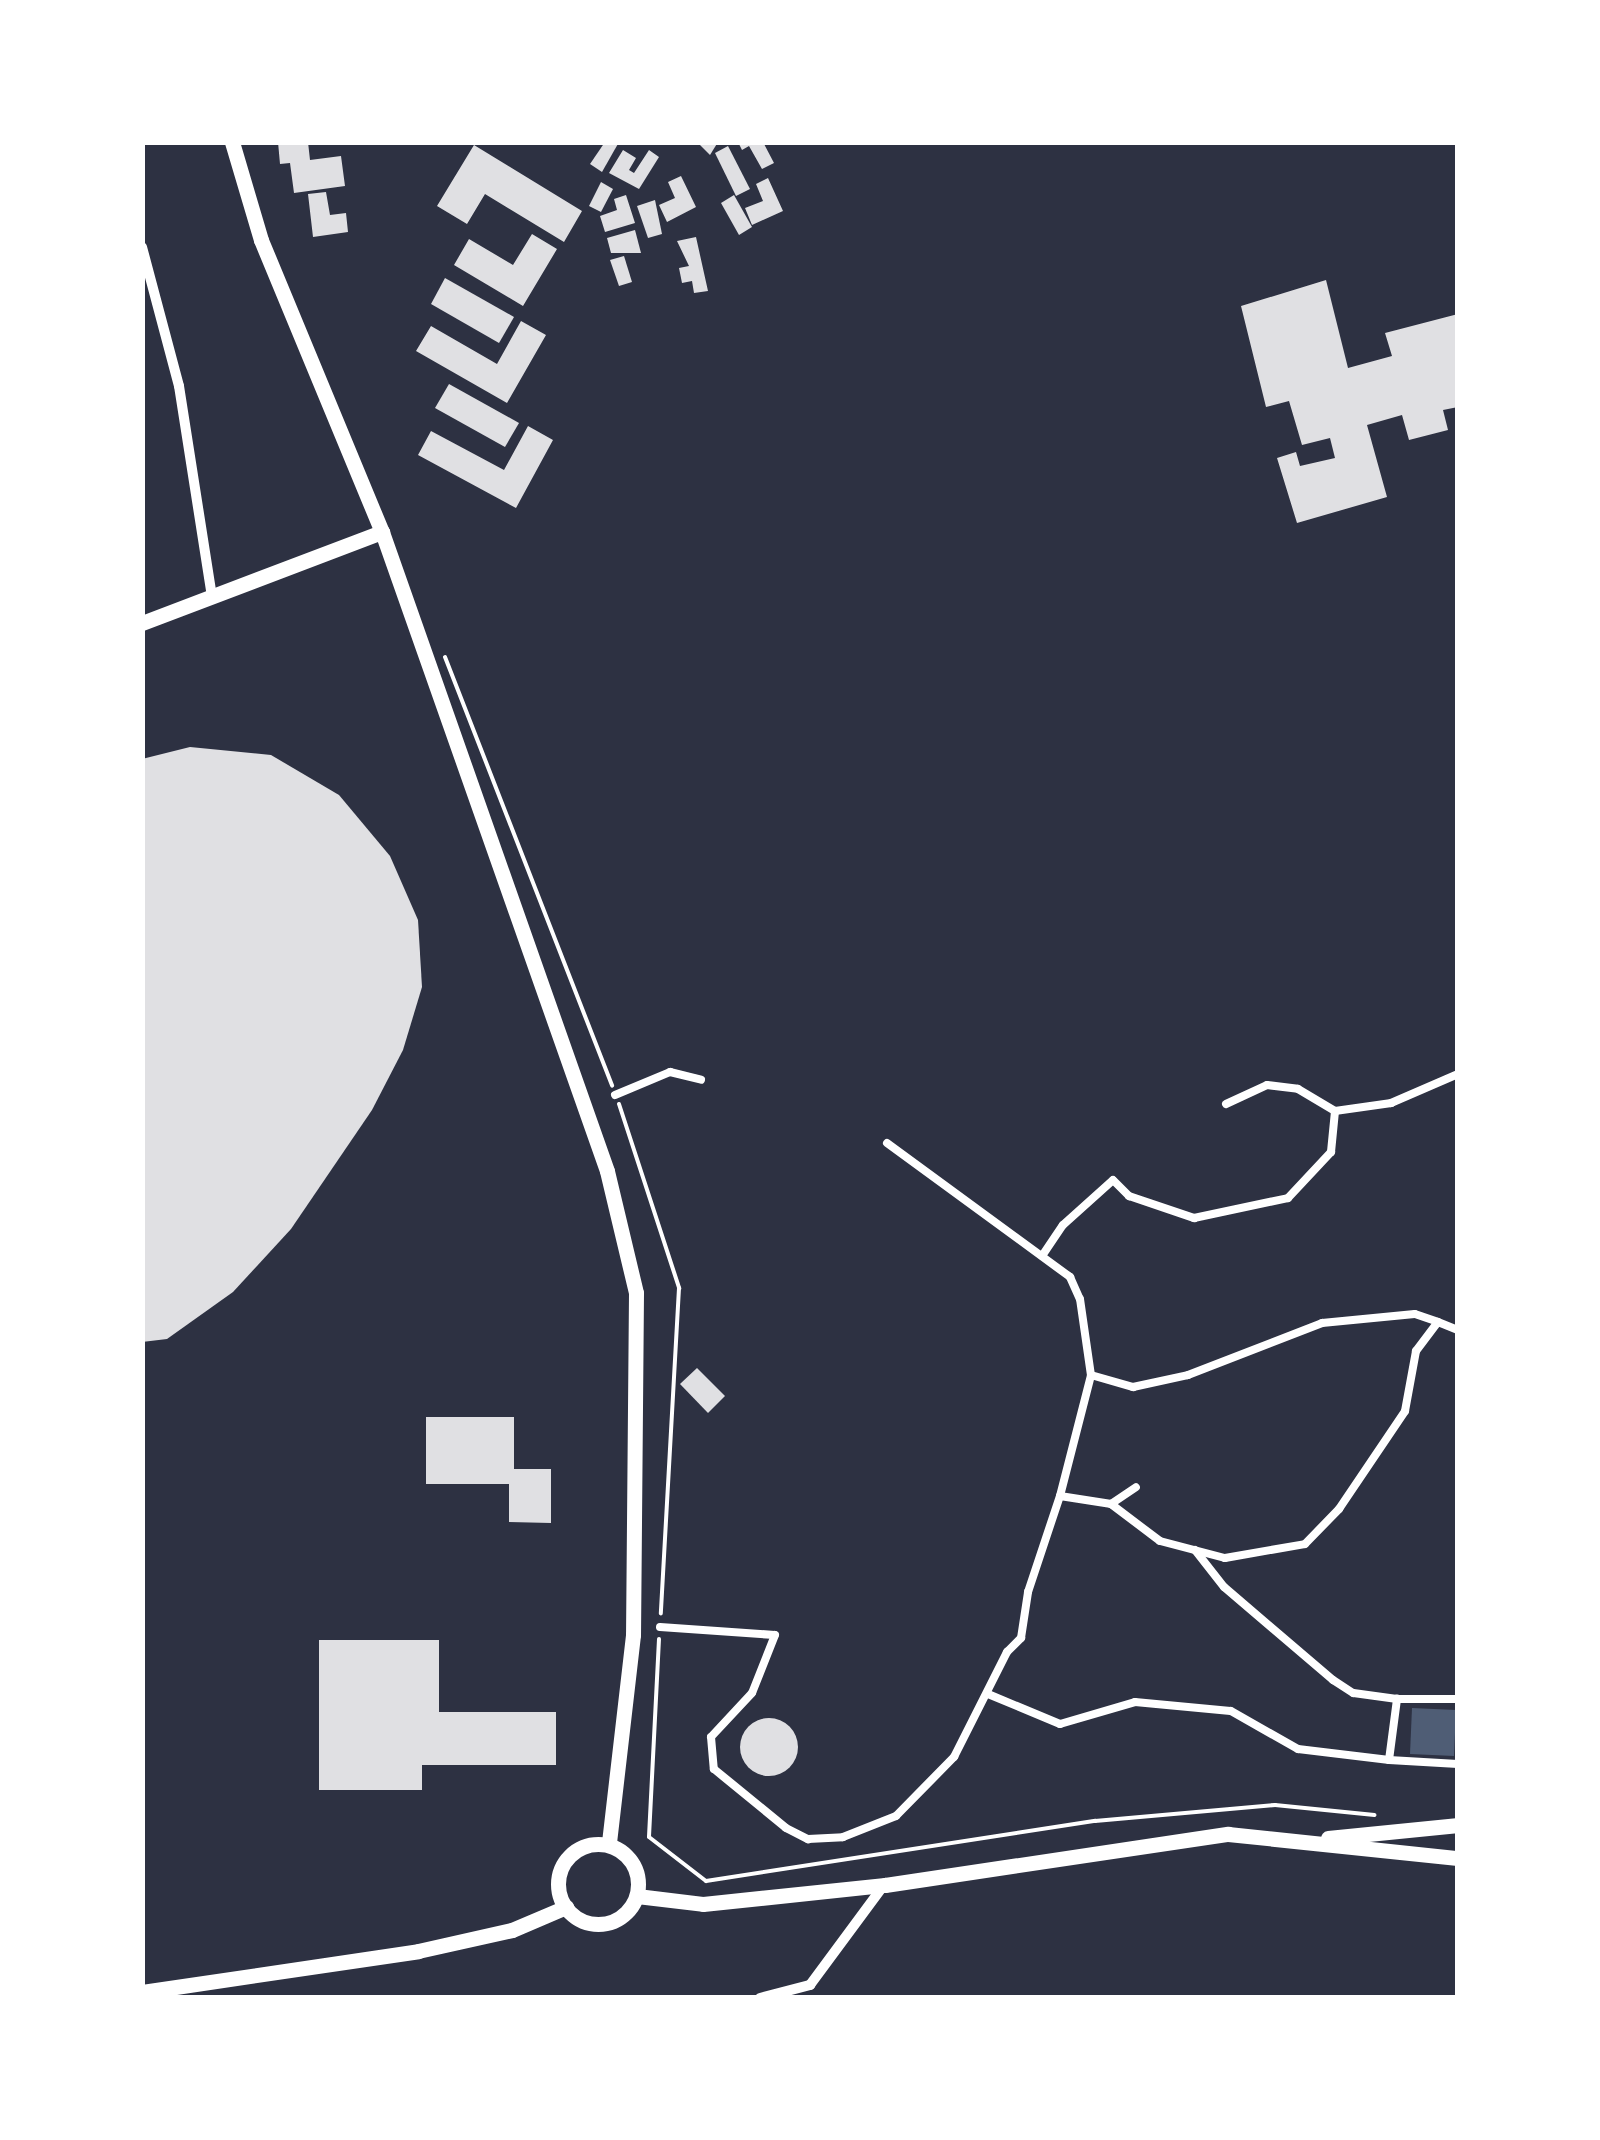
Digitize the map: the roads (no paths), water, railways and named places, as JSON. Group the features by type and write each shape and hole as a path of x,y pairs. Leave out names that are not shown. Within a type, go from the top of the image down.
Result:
{"main road":[{"path":"232,142 261,240 382,532 607,1171 636,1294 633,1635 609,1844"},
{"path":"142,623 382,532"},
{"path":"1310,1842 1378,1828 1458,1825"},
{"path":"638,1896 702,1904 885,1885 1228,1834 1458,1858"},
{"path":"609,1844 637,1870 638,1896 608,1924 581,1920 566,1907 558,1887 564,1862 583,1846 609,1844"},
{"path":"142,1992 418,1950 512,1930 566,1907"}],"street":[{"path":"142,247 179,386 212,596"},
{"path":"615,1095 670,1072 700,1080"},
{"path":"1226,1104 1267,1084 1298,1089 1334,1111 1391,1103 1458,1074"},
{"path":"1042,1256 1063,1226 1113,1180 1129,1196 1194,1218 1288,1198 1331,1152 1334,1111"},
{"path":"660,1626 775,1636 752,1693 711,1736 714,1769 732,1789 808,1839 842,1837 910,1805 954,1757 1021,1638 1028,1592 1060,1496 1092,1375 1080,1299 1070,1277 886,1143"},
{"path":"1092,1375 1133,1387 1188,1375 1322,1322 1414,1314 1458,1330"},
{"path":"1060,1496 1111,1504 1160,1540 1225,1558 1305,1544 1339,1508 1404,1411 1416,1351 1438,1322"},
{"path":"1111,1504 1136,1488"},
{"path":"1195,1550 1224,1587 1353,1693 1397,1699 1458,1699"},
{"path":"988,1694 1060,1724 1135,1702 1231,1711 1298,1749 1458,1764"},
{"path":"1389,1760 1397,1699"},
{"path":"760,1998 810,1985 885,1885"}],"water":[{"path":"1412,1708 1456,1710 1454,1756 1410,1754"}]}
